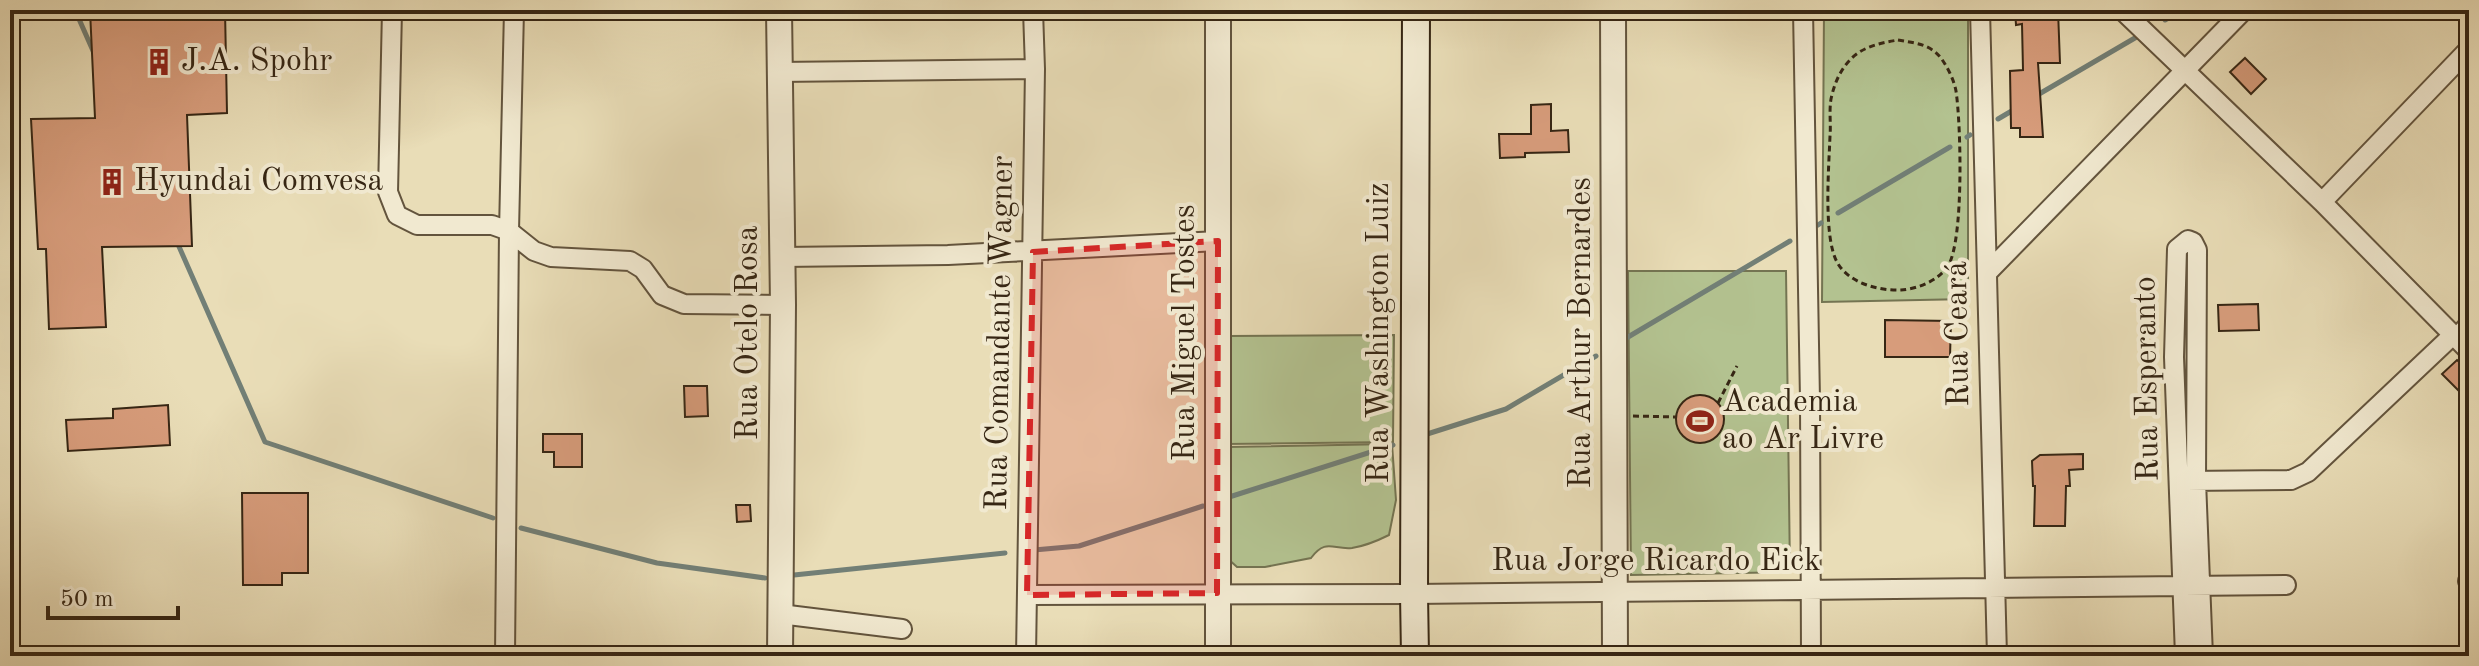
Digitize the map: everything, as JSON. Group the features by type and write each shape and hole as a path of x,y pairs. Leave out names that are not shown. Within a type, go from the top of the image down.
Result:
{"main road":[{"name":"Rua Washington Luiz","path":"1415,656 1416,10"}],"street":[{"path":"392,10 388,192 397,215 417,225 492,225 509,231 534,251 551,257 630,261 643,269 662,295 684,304 783,305"},
{"path":"505,656 514,10"},
{"name":"Rua Otelo Rosa","path":"779,10 783,305 780,656"},
{"name":"Rua Comandante Wagner","path":"1026,656 1035,69 1033,10"},
{"name":"Rua Miguel Tostes","path":"1218,10 1218,656"},
{"name":"Rua Arthur Bernardes","path":"1613,10 1615,656"},
{"path":"1803,10 1811,656"},
{"name":"Rua Ceará","path":"1980,10 1997,656"},
{"path":"2122,10 2322,202 2469,351"},
{"path":"1988,272 2244,10"},
{"path":"2322,202 2469,49"},
{"path":"778,72 1035,69"},
{"name":"Rua Esperanto","path":"2185,656 2191,586 2188,481 2174,357 2177,249 2188,240 2197,250 2188,481"},
{"path":"782,257 1033,252 1218,241"},
{"path":"2188,481 2291,480 2308,472 2453,335"},
{"path":"2174,357 2195,356"},
{"name":"Rua Jorge Ricardo Eick","path":"1027,595 2286,585"},
{"name":"Rua Esperanto","path":"2191,586 2203,656"},
{"path":"780,614 902,629"}],"lane":[{"path":"2453,335 2469,318"}],"path":[{"path":"1898,40 1928,46 1940,57 1955,89 1959,153 1957,233 1950,264 1941,274 1919,286 1904,290 1885,289 1859,281 1838,265 1830,233 1828,161 1831,99 1836,80 1850,60 1867,48 1898,40"},
{"path":"1718,403 1737,366"},
{"path":"1722,409 1810,400"},
{"path":"1613,416 1676,417"}],"highlighted area":[{"path":"1218,241 1217,593 1027,595 1033,252"}],"green space":[{"path":"1824,10 1968,10 1968,299 1822,302"},
{"path":"1628,271 1786,271 1790,572 1631,575"},
{"path":"1394,335 1393,442 1226,444 1229,336"},
{"path":"1392,444 1396,500 1389,535 1352,548 1321,548 1311,558 1265,567 1237,567 1226,557 1226,447"}],"building":[{"path":"90,10 225,10 227,113 187,115 192,246 102,247 106,327 49,329 46,249 38,249 31,119 95,118"},
{"path":"2015,10 2058,10 2060,63 2038,63 2043,137 2020,137 2020,128 2011,128 2010,71 2023,70 2022,24 2016,25"},
{"path":"2245,58 2266,79 2251,94 2230,72"},
{"path":"1551,104 1551,131 1568,130 1569,152 1525,153 1525,157 1500,158 1499,134 1531,134 1531,105"},
{"path":"2258,304 2259,330 2219,331 2218,305"},
{"path":"1885,320 1951,321 1950,357 1885,357"},
{"path":"2457,360 2469,371 2469,401 2442,374"},
{"path":"684,386 707,386 708,416 685,417"},
{"name":"Academia ao Ar Livre","path":"1700,395 1717,402 1724,419 1717,436 1700,443 1683,436 1676,419 1683,402"},
{"path":"168,405 170,445 68,451 66,420 113,418 113,409"},
{"path":"543,434 582,434 582,467 554,467 554,452 543,452"},
{"path":"2083,454 2083,469 2069,470 2065,526 2034,526 2032,461 2040,455"},
{"path":"242,493 308,493 308,573 282,573 282,585 243,585"},
{"path":"736,505 750,505 751,521 737,522"}],"waterway":[{"path":"75,10 94,53"},
{"path":"2165,20 2182,10"},
{"path":"2034,97 2140,35"},
{"path":"1998,119 2015,109"},
{"path":"1838,213 1950,147"},
{"path":"1623,340 1790,241"},
{"path":"177,242 265,442 493,518"},
{"path":"1424,435 1506,409 1596,356"},
{"path":"1226,498 1393,445"},
{"path":"1034,550 1079,546 1203,506"},
{"path":"521,528 657,563 765,578"},
{"path":"794,575 1005,553"}],"place":[{"name":"J.A. Spohr","path":"159,62"},
{"name":"Hyundai Comvesa","path":"112,182"},
{"name":"Academia ao Ar Livre","path":"1700,421"}]}
